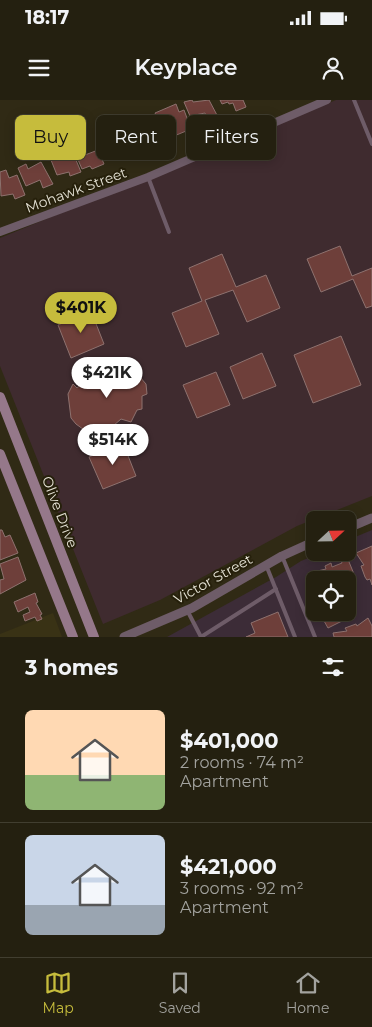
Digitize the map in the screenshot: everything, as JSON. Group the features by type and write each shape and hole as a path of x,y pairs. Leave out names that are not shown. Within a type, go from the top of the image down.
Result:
{"main road":[{"name":"Olive Drive","path":"0,397 94,637"},
{"path":"0,454 73,637"}],"street":[{"name":"Mohawk Street","path":"0,232 148,177 326,100"},
{"path":"356,525 372,518"},
{"name":"Victor Street","path":"124,637 187,610 282,556 306,545"}],"lane":[{"path":"354,100 372,144"},
{"path":"148,177 169,232"},
{"path":"282,556 316,637"},
{"path":"266,565 295,637"},
{"path":"187,610 201,637 276,589"}],"shaded area":[{"path":"336,100 372,100 372,496 334,511 306,511 306,522 160,600 103,624 0,366 0,238 190,160 276,160 276,125"},
{"path":"372,530 372,637 167,637 276,577 306,559 306,561 356,561 356,537"},
{"path":"53,613 62,637 0,637 0,634"}],"building":[{"path":"209,100 217,115 206,115 205,113 190,115 184,102"},
{"path":"220,100 243,100 246,107 236,111 233,103 222,104"},
{"path":"176,104 179,112 184,110 186,131 176,135 176,115 156,115 155,113"},
{"path":"96,151 96,160 102,160 104,164 92,169 90,166 82,169 78,160 86,160 86,155"},
{"path":"51,160 76,160 81,172 70,176 69,172 57,175"},
{"path":"41,162 53,184 43,188 40,180 26,186 18,168 26,164 28,169"},
{"path":"6,170 9,178 17,175 25,195 15,199 13,194 1,196 0,172"},
{"path":"340,246 352,276 372,268 372,306 366,308 353,279 321,292 307,259"},
{"path":"222,254 236,287 266,275 280,308 247,322 233,290 205,300 219,334 186,347 172,313 202,301 189,268"},
{"path":"91,311 104,344 71,358 58,325"},
{"path":"341,336 361,385 313,403 294,355"},
{"path":"262,353 276,386 243,399 230,367"},
{"path":"108,363 122,369 125,366 136,379 139,376 146,384 147,394 142,396 142,409 137,410 131,422 121,419 113,426 93,430 94,433 87,432 71,418 68,394 73,384 77,388 85,381 106,375"},
{"path":"216,372 230,405 197,418 183,385"},
{"path":"123,443 136,476 103,489 89,457"},
{"path":"0,530 2,530 5,537 10,535 18,553 0,560"},
{"path":"372,546 372,585 370,579 367,580 365,577 361,566 364,565 356,553"},
{"path":"18,557 26,580 0,594 0,580 4,579 0,564"},
{"path":"341,561 349,561 353,571 318,571 326,569 325,566 331,563 332,567 342,563"},
{"path":"35,593 38,602 36,603 42,614 40,615 42,619 37,621 35,617 25,621 23,615 30,612 28,607 18,612 14,602"},
{"path":"278,612 288,637 246,637 255,633 251,623"},
{"path":"368,618 372,626 372,637 334,637 333,633 347,631 345,628 356,624 357,626"},
{"path":"324,621 342,621 328,628"}]}
